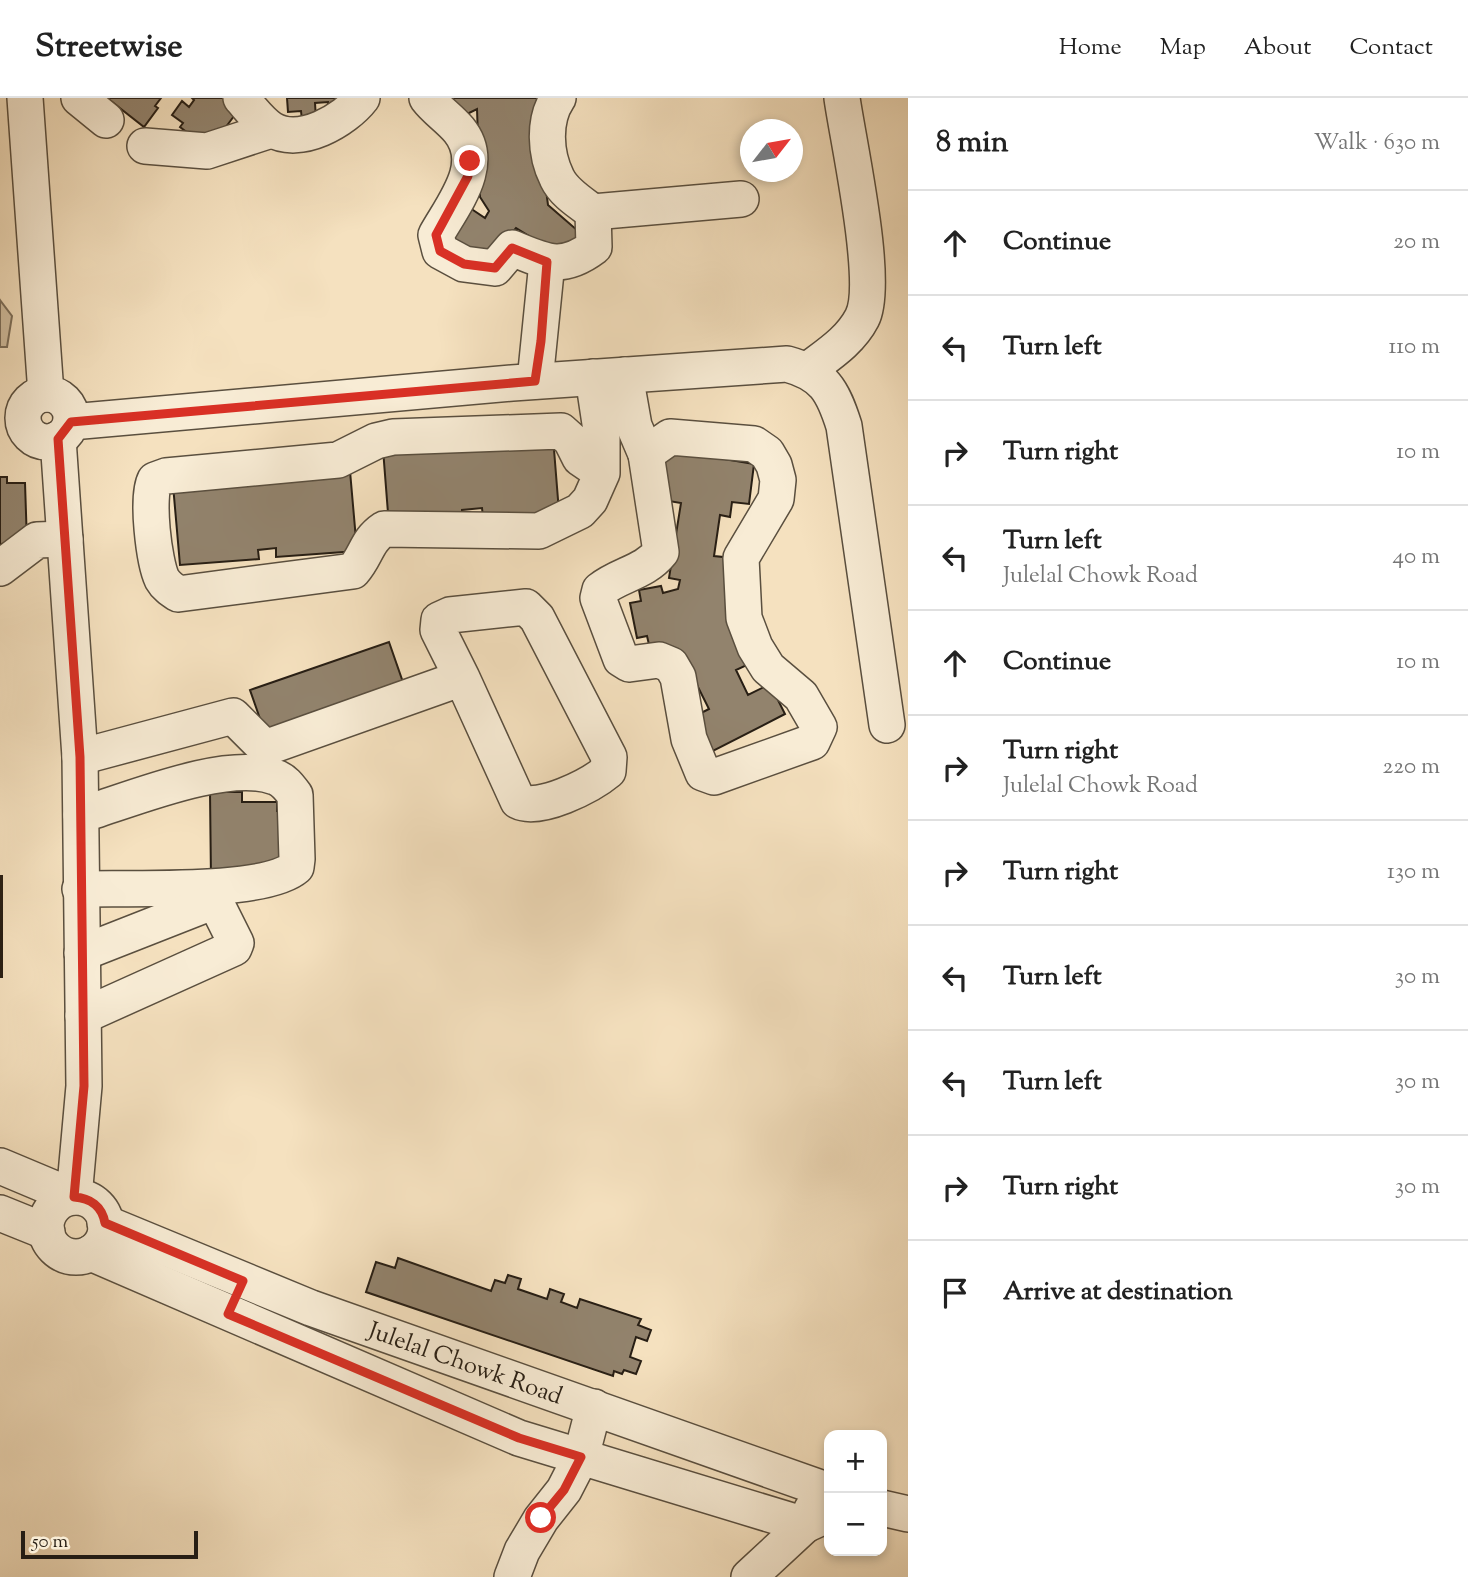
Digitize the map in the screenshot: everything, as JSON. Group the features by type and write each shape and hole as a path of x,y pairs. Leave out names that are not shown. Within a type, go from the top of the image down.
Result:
{"street":[{"path":"24,98 46,394"},
{"path":"79,98 106,120"},
{"path":"241,98 271,130 290,135 323,128 354,109 362,98"},
{"path":"427,98 458,129 469,145 470,153 468,176 436,235 440,251 464,264 495,268 512,248 547,262 576,261 594,247 593,212"},
{"path":"558,98 551,108 547,124 557,180 593,212 741,199"},
{"path":"808,370 845,342 864,315 868,274 842,98"},
{"path":"145,146 206,151 271,130"},
{"path":"535,381 547,262"},
{"path":"74,1197 84,1086 80,757 65,540 64,430 67,406 62,400 46,394 32,400 12,420 34,439 49,442 64,430 535,381 787,364 808,370 822,381 836,401 844,426 887,725"},
{"path":"609,376 646,454 661,552 638,572 600,590 598,598 621,659 629,664 659,660 671,665 678,677 689,739 703,773 708,777 715,777 812,742 819,727 801,696 768,668 755,647 744,618 741,558 776,499 778,480 774,465 767,453 754,444 670,437 646,454"},
{"path":"602,473 580,458 571,439 561,430 393,437 376,441 338,460 166,476 155,480 149,504 161,577 169,588 178,594 190,595 353,571 361,562 370,538 384,529 539,531 580,511 590,500 602,473 602,437 609,376"},
{"path":"0,568 37,540 65,540"},
{"path":"526,607 537,618 609,757 608,772 594,783 539,804 528,806 518,801 462,678 438,630 439,620 450,615 526,607"},
{"path":"80,757 233,716 265,748 462,678"},
{"path":"80,815 212,774 265,774 287,784 295,795 297,859 296,867 281,877 214,888 80,889"},
{"path":"82,953 212,902 217,905 236,943 234,948 83,1016"},
{"path":"0,1166 92,1202 99,1208 98,1238"},
{"path":"74,1197 65,1199 50,1210 47,1232 53,1246 61,1253 71,1256 98,1238"},
{"path":"0,1213 47,1232"},
{"path":"98,1238 228,1314 519,1438 581,1457 821,1504"},
{"name":"Julelal Chowk Road","path":"98,1238 243,1281 311,1308 594,1407 821,1504"},
{"path":"228,1314 243,1281"},
{"path":"512,1577 534,1529 564,1490 581,1457 594,1407"},
{"path":"748,1577 821,1504"},
{"path":"887,1508 908,1514"}],"shaded area":[{"path":"0,300 12,316 7,347 0,347"}],"building":[{"path":"107,98 161,98 155,106 158,108 144,127"},
{"path":"192,98 230,98 237,112 214,143 197,140 180,127 183,123 172,115 182,101 189,107 194,100"},
{"path":"287,98 357,98 328,110 328,102 315,103 316,119 302,120 301,111 288,112"},
{"path":"438,98 538,98 537,122 548,205 585,237 565,258 516,228 488,261 445,238 470,208 485,218 489,211 480,197 477,109 463,116"},
{"path":"553,437 559,512 483,517 482,508 462,510 462,519 388,513 383,449"},
{"path":"665,449 754,464 749,504 732,502 730,517 720,515 714,556 733,558 747,665 736,670 748,695 770,684 785,714 707,754 689,719 709,709 682,655 650,649 647,636 637,638 630,603 641,601 639,590 661,586 663,593 678,589 680,580 669,578 681,503 657,499"},
{"path":"350,471 357,551 276,557 276,548 258,550 259,559 180,565 173,485"},
{"path":"0,477 7,477 7,483 25,483 27,543 0,544"},
{"path":"389,642 406,691 267,739 250,690"},
{"path":"210,792 242,792 242,802 277,802 277,811 292,811 286,872 211,880"},
{"path":"2,876 2,977 0,977"},
{"path":"398,1258 491,1291 495,1280 505,1283 508,1275 521,1279 518,1289 547,1299 550,1289 564,1294 561,1302 577,1308 580,1299 641,1319 638,1325 651,1330 647,1341 636,1337 630,1357 641,1361 636,1374 624,1370 622,1374 614,1371 613,1376 366,1292 376,1262 395,1268"}],"route":[{"path":"470,161 468,176 436,235 440,251 464,264 495,268 512,248 547,262 535,381 71,422 63,436 58,439 80,757 84,1086 74,1197 92,1202 99,1208 105,1223 243,1281 228,1314 519,1438 581,1457 564,1490 541,1518"}]}
